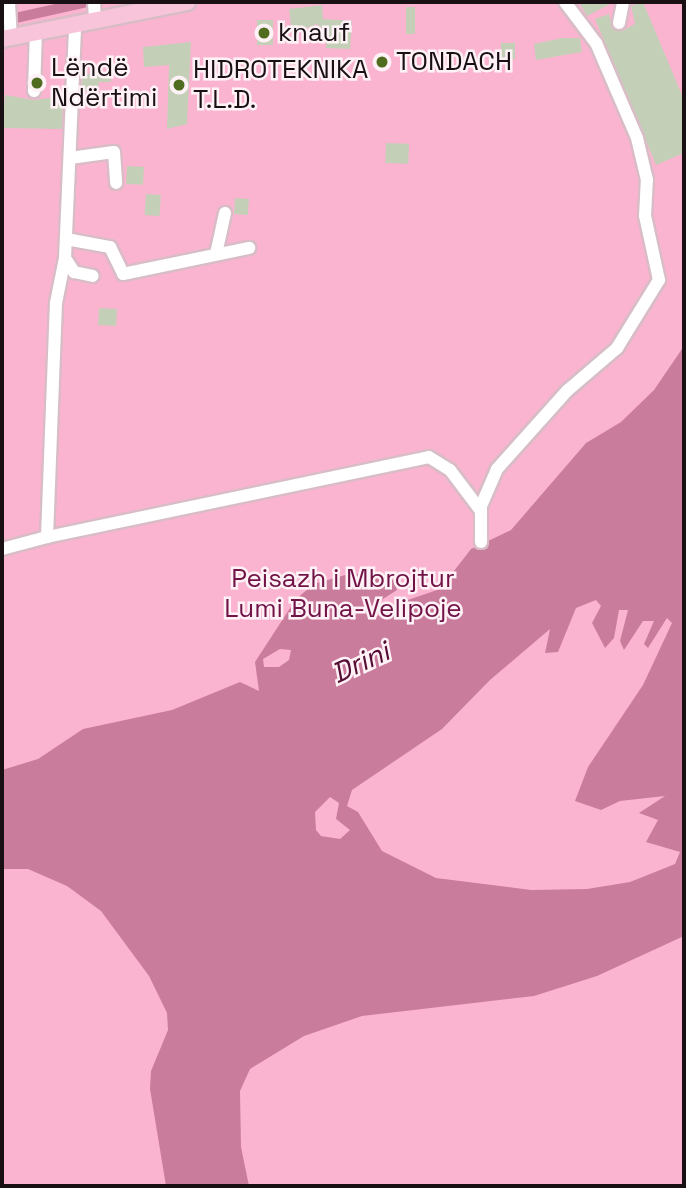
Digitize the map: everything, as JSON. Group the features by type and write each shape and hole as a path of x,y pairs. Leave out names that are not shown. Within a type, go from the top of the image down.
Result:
{"main road":[{"path":"8,18 36,32 75,25 94,9 184,2"}],"lane":[{"path":"481,542 481,511 497,469 568,390 617,348 659,279 645,216 647,180 637,138 596,43 565,2"},
{"path":"619,23 623,2"},
{"path":"47,537 56,303 65,258 75,25"},
{"path":"34,91 36,32"},
{"path":"70,158 114,152 116,183"},
{"path":"216,254 225,213"},
{"path":"66,239 110,247 123,274 249,248"},
{"path":"65,258 74,272 93,276"},
{"path":"2,549 47,537 429,457 450,470 481,511"}],"green space":[{"name":"Peisazh i Mbrojtur Lumi Buna-Velipoje","path":"2,2 684,2 684,1186 2,1186"}],"water":[{"name":"Drini","path":"684,346 684,936 597,976 534,996 362,1016 304,1036 250,1069 240,1091 241,1147 249,1186 166,1186 150,1089 151,1071 168,1030 167,1013 149,976 101,911 67,886 28,869 2,869 2,770 38,759 83,729 172,710 240,682 259,691 255,662 296,599 314,584 352,573 394,580 397,590 372,606 369,616 373,619 396,604 440,589 471,549 511,530 586,443 621,422 654,390","holes":["596,600 601,606 592,623 605,648 614,638 619,610 628,610 620,641 624,650 643,621 654,621 644,644 648,648 667,618 672,623 643,685 588,767 575,801 601,810 620,801 665,796 639,813 658,820 646,842 680,852 675,864 630,882 587,889 531,890 436,878 382,851 358,812 347,806 352,790 442,729 490,680 550,629 545,653 558,652 576,608","280,649 291,650 289,660 279,667 264,667 263,659","330,797 339,803 336,819 350,830 340,839 321,836 316,830 315,812"]}],"building":[{"path":"579,2 614,2 587,16"},
{"path":"643,2 684,100 684,153 656,165 595,19 609,14 613,29 622,31 635,24 631,6"},
{"path":"322,5 323,19 352,21 350,49 326,48 327,27 319,28 318,24 292,33 289,9"},
{"path":"406,7 415,7 415,34 406,34"},
{"name":"knauf","path":"257,20 273,20 273,45 257,45"},
{"path":"562,38 580,38 582,52 536,60 534,44"},
{"name":"HIDROTEKNIKA T.L.D.","path":"191,42 187,124 167,129 169,65 144,67 143,47"},
{"path":"501,43 515,43 515,59 501,59"},
{"path":"82,74 111,74 111,82 99,82 98,91 81,91"},
{"path":"5,95 34,100 63,96 62,129 2,128"},
{"path":"386,143 409,144 408,164 385,163"},
{"path":"127,166 144,167 143,185 126,184"},
{"path":"146,194 161,195 159,216 145,215"},
{"path":"235,198 249,199 248,215 234,214"},
{"path":"99,308 117,309 116,326 98,325"}],"waterway":[{"path":"2,21 87,2"}],"place":[{"name":"knauf","path":"264,33"},
{"name":"TONDACH","path":"382,62"},
{"name":"Lëndë Ndërtimi","path":"37,83"},
{"name":"HIDROTEKNIKA T.L.D.","path":"179,85"}]}
